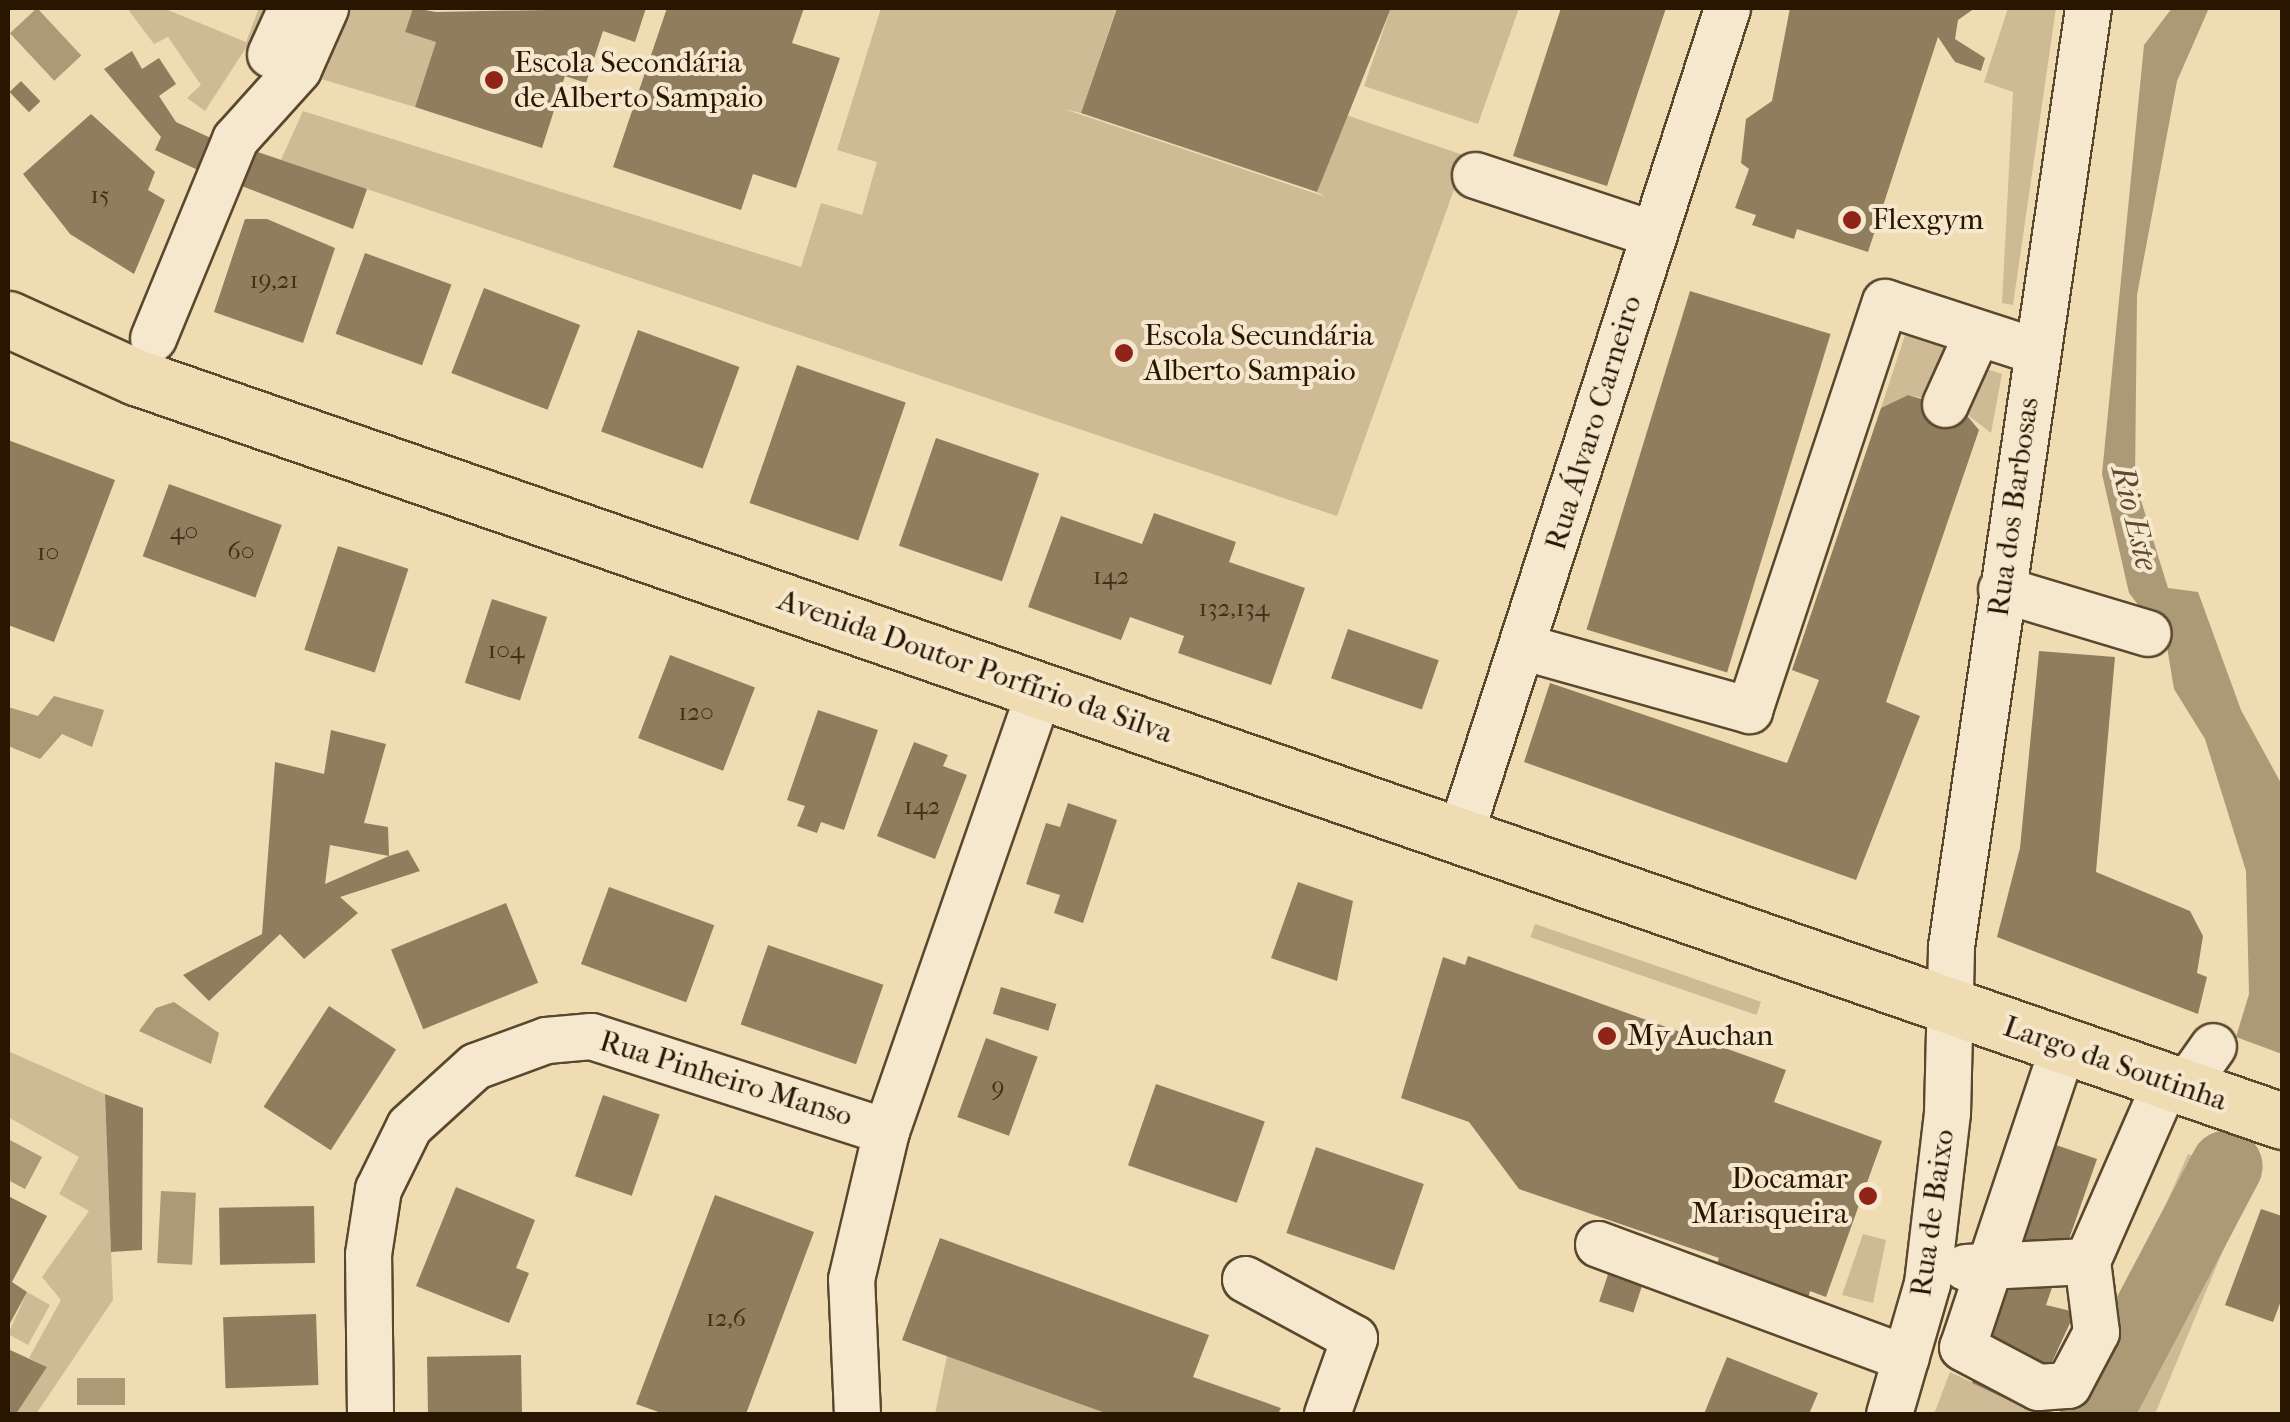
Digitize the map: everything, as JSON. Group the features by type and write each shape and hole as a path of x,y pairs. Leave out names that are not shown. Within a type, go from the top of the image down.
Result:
{"main road":[{"name":"Avenida Doutor Porfírio da Silva","path":"8,319 104,366 1948,1007"},
{"name":"Largo da Soutinha","path":"1948,1007 2063,1046 2192,1077 2282,1121"}],"street":[{"path":"270,54 291,8"},
{"path":"153,338 236,138 298,69 325,8"},
{"name":"Rua Álvaro Carneiro","path":"1460,838 1727,8"},
{"name":"Rua dos Barbosas","path":"1948,1007 2002,590 2088,8"},
{"path":"1475,175 1653,234"},
{"path":"1524,646 1749,710 1885,302 2036,352"},
{"path":"1945,404 1978,333"},
{"path":"2002,590 2148,633"},
{"path":"857,1414 851,1279 886,1131 1040,690"},
{"name":"Rua de Baixo","path":"1889,1414 1929,1260 1947,1113 1948,1007"},
{"name":"Rua Pinheiro Manso","path":"370,1414 368,1254 378,1189 409,1126 475,1066 546,1040 591,1036 886,1131"},
{"path":"2063,1046 1994,1262 1962,1347 2038,1387 2068,1385 2096,1332 2087,1261 2192,1077"},
{"path":"1598,1244 1906,1358"},
{"path":"1929,1260 2087,1261"},
{"path":"1245,1279 1354,1338 1328,1414"}],"shaded area":[{"path":"127,8 163,8 246,42 259,8 272,8 205,111 187,98 201,85 168,37 154,44"},
{"path":"348,8 413,8 405,32 436,42 415,107 318,78"},
{"path":"881,8 1116,9 1081,113 1064,109 1326,197 1317,192 1343,114 1466,156 1337,516 281,160 303,111 801,267 821,203 862,215 877,162 837,150"},
{"path":"1391,8 1519,8 1478,124 1364,86"},
{"path":"2008,8 2056,8 2013,305 2002,303 2013,92 1984,82"},
{"path":"1906,332 1952,343 1936,401 1908,395 1881,408"},
{"path":"1974,365 2002,374 1991,433 1964,412"},
{"path":"1535,924 1761,1002 1756,1015 1530,937"},
{"path":"8,1051 105,1094 113,1300 36,1414 16,1414 47,1367 29,1358 61,1300 42,1277 89,1211 59,1194 79,1157 8,1117"},
{"path":"2188,1154 2254,1176 2155,1414 2074,1414"},
{"path":"1863,1234 1886,1240 1873,1303 1842,1295"},
{"path":"27,1292 50,1305 28,1345 8,1334"},
{"path":"947,1356 1108,1414 935,1414"},
{"path":"1950,1372 2040,1414 1934,1414"}],"water":[{"path":"37,8 81,56 54,81 10,33"},
{"name":"Rio Este","path":"2172,8 2209,8 2177,81 2137,295 2135,481 2168,588 2198,592 2241,710 2282,785 2282,1054 2236,1037 2249,994 2246,871 2205,739 2174,689 2166,641 2129,593 2102,474 2144,45"},
{"path":"54,696 104,710 92,747 62,734 40,759 8,746 8,707 38,716"},
{"path":"174,1002 219,1033 211,1064 139,1031 156,1008"},
{"path":"8,1139 42,1157 25,1189 8,1180"},
{"path":"2198,1172 2220,1181 2126,1414 2100,1414"},
{"path":"161,1191 196,1193 192,1265 157,1263"},
{"path":"77,1378 125,1378 125,1405 77,1405"}],"building":[{"name":"Escola Secondária de Alberto Sampaio","path":"413,8 436,12 646,8 635,42 603,31 586,83 565,76 542,148 415,107 436,42 405,32"},
{"path":"667,8 804,8 792,43 840,58 796,188 753,174 741,210 613,167"},
{"path":"1117,8 1391,8 1317,192 1081,113"},
{"path":"1561,8 1666,8 1607,186 1513,156"},
{"path":"1790,8 1975,8 1958,20 1955,39 1985,58 1981,71 1955,62 1938,37 1868,252 1797,229 1794,239 1752,225 1756,215 1735,208 1749,169 1741,163 1746,119 1772,101"},
{"path":"132,51 142,69 159,58 176,84 159,96 176,122 213,139 200,171 155,150 161,137 104,69"},
{"path":"21,81 40,101 29,112 9,92"},
{"path":"91,114 155,172 148,190 165,200 134,274 70,234 23,174"},
{"path":"249,149 367,189 353,229 234,183"},
{"path":"245,219 267,219 335,248 303,343 214,312"},
{"path":"365,253 451,284 422,365 336,334"},
{"path":"484,288 580,325 548,410 451,373"},
{"path":"1690,291 1831,334 1727,673 1587,630"},
{"path":"638,330 739,367 703,468 601,431"},
{"path":"797,365 906,402 858,540 749,503"},
{"path":"1908,395 1964,412 1979,430 1886,702 1920,716 1856,880 1524,762 1550,683 1787,763 1819,680 1792,670 1881,408"},
{"path":"936,438 1039,473 1002,581 899,546"},
{"path":"8,440 115,480 54,642 8,625"},
{"path":"169,484 282,525 255,597 143,556"},
{"path":"1154,513 1236,542 1229,562 1305,588 1271,685 1178,653 1184,636 1130,617 1121,640 1028,607 1061,516 1142,544"},
{"path":"338,546 408,569 375,673 304,650"},
{"path":"492,599 547,617 520,701 465,683"},
{"path":"1348,629 1439,660 1422,709 1331,678"},
{"path":"2039,651 2115,657 2096,872 2190,911 2203,936 2197,973 2207,977 2198,1014 1997,937 2020,848"},
{"path":"670,655 755,688 723,771 638,738"},
{"path":"818,710 878,730 844,830 821,822 817,833 797,826 805,806 787,800"},
{"path":"331,730 386,744 364,823 388,827 389,856 408,850 420,871 340,897 358,913 304,959 280,934 209,1001 183,975 262,934 275,762 324,774","holes":["330,845 389,856 325,884"]},
{"path":"914,742 948,755 943,766 967,775 935,859 877,836"},
{"path":"1068,803 1117,820 1083,923 1054,913 1060,895 1026,884 1046,823 1060,827"},
{"path":"1298,882 1353,901 1337,981 1271,958"},
{"path":"609,887 714,925 686,1002 581,964"},
{"path":"506,903 538,983 423,1029 391,949"},
{"path":"768,945 883,985 856,1064 741,1024"},
{"path":"1468,956 1786,1070 1774,1102 1882,1141 1826,1297 1810,1291 1807,1302 1713,1274 1719,1258 1519,1189 1469,1122 1401,1098 1443,957 1465,965"},
{"path":"1001,987 1056,1004 1048,1031 993,1014"},
{"path":"329,1006 396,1050 331,1150 264,1107"},
{"path":"986,1038 1038,1057 1009,1136 957,1117"},
{"path":"1156,1084 1265,1121 1237,1203 1128,1165"},
{"path":"105,1094 143,1108 142,1250 111,1252"},
{"path":"603,1095 660,1115 632,1196 575,1176"},
{"path":"2053,1144 2097,1159 2046,1305 2075,1312 2030,1410 1972,1383"},
{"path":"1316,1147 1424,1184 1394,1270 1286,1233"},
{"path":"456,1187 535,1220 516,1268 529,1273 509,1323 416,1286"},
{"path":"715,1195 814,1232 746,1414 664,1414 636,1404"},
{"path":"10,1197 47,1216 12,1282 27,1292 8,1327"},
{"path":"314,1206 315,1263 220,1265 219,1208"},
{"path":"2261,1209 2282,1216 2282,1298 2273,1322 2225,1305"},
{"path":"940,1238 1209,1335 1193,1377 1281,1408 1278,1414 1108,1414 902,1340"},
{"path":"1609,1271 1643,1282 1633,1313 1599,1301"},
{"path":"316,1314 318,1385 226,1388 223,1317"},
{"path":"8,1349 47,1367 16,1414 8,1414"},
{"path":"521,1355 522,1414 428,1414 427,1357"},
{"path":"1727,1357 1818,1393 1809,1414 1704,1414"}],"waterway":[{"name":"Rio Este","path":"2096,1414 2227,1166"}],"place":[{"name":"Escola Secondária de Alberto Sampaio","path":"494,80"},
{"name":"Flexgym","path":"1852,220"},
{"name":"Escola Secundária Alberto Sampaio","path":"1124,353"},
{"name":"My Auchan","path":"1607,1036"},
{"name":"Docamar Marisqueira","path":"1868,1196"}]}
